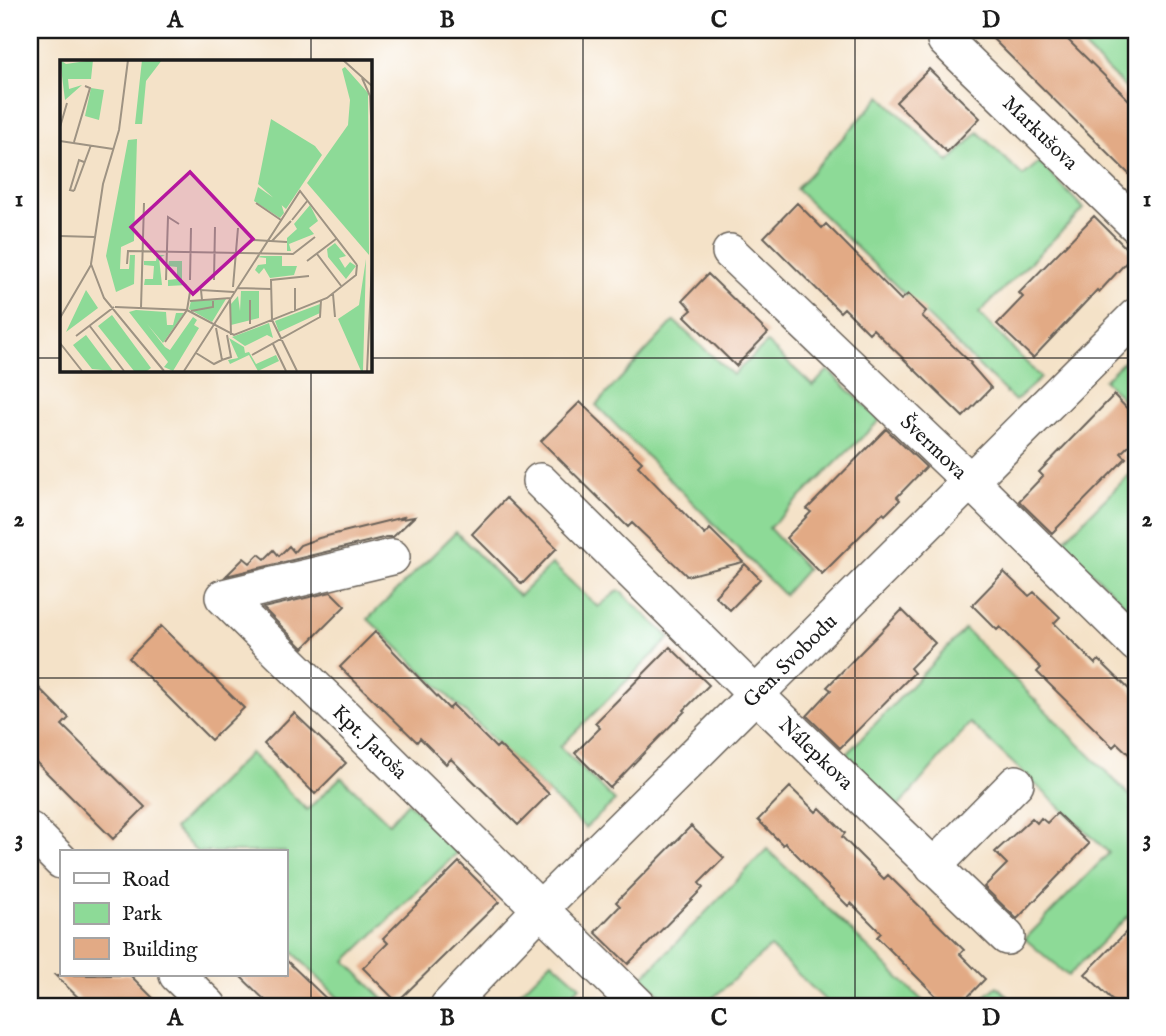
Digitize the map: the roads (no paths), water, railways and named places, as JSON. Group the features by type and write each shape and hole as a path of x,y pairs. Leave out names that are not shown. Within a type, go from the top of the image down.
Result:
{"street":[{"name":"Markušova","path":"944,40 1136,225"},
{"name":"Švermova","path":"730,253 970,481 1136,644"},
{"name":"Gen. Svobodu","path":"448,1006 540,909 1136,316"},
{"name":"Nálepkova","path":"540,481 755,694 1007,937"},
{"name":"Kpt. Jaroša","path":"392,557 223,597 639,1006"},
{"path":"933,867 1016,783"},
{"path":"30,831 60,860"},
{"path":"178,976 209,1006"}]}
